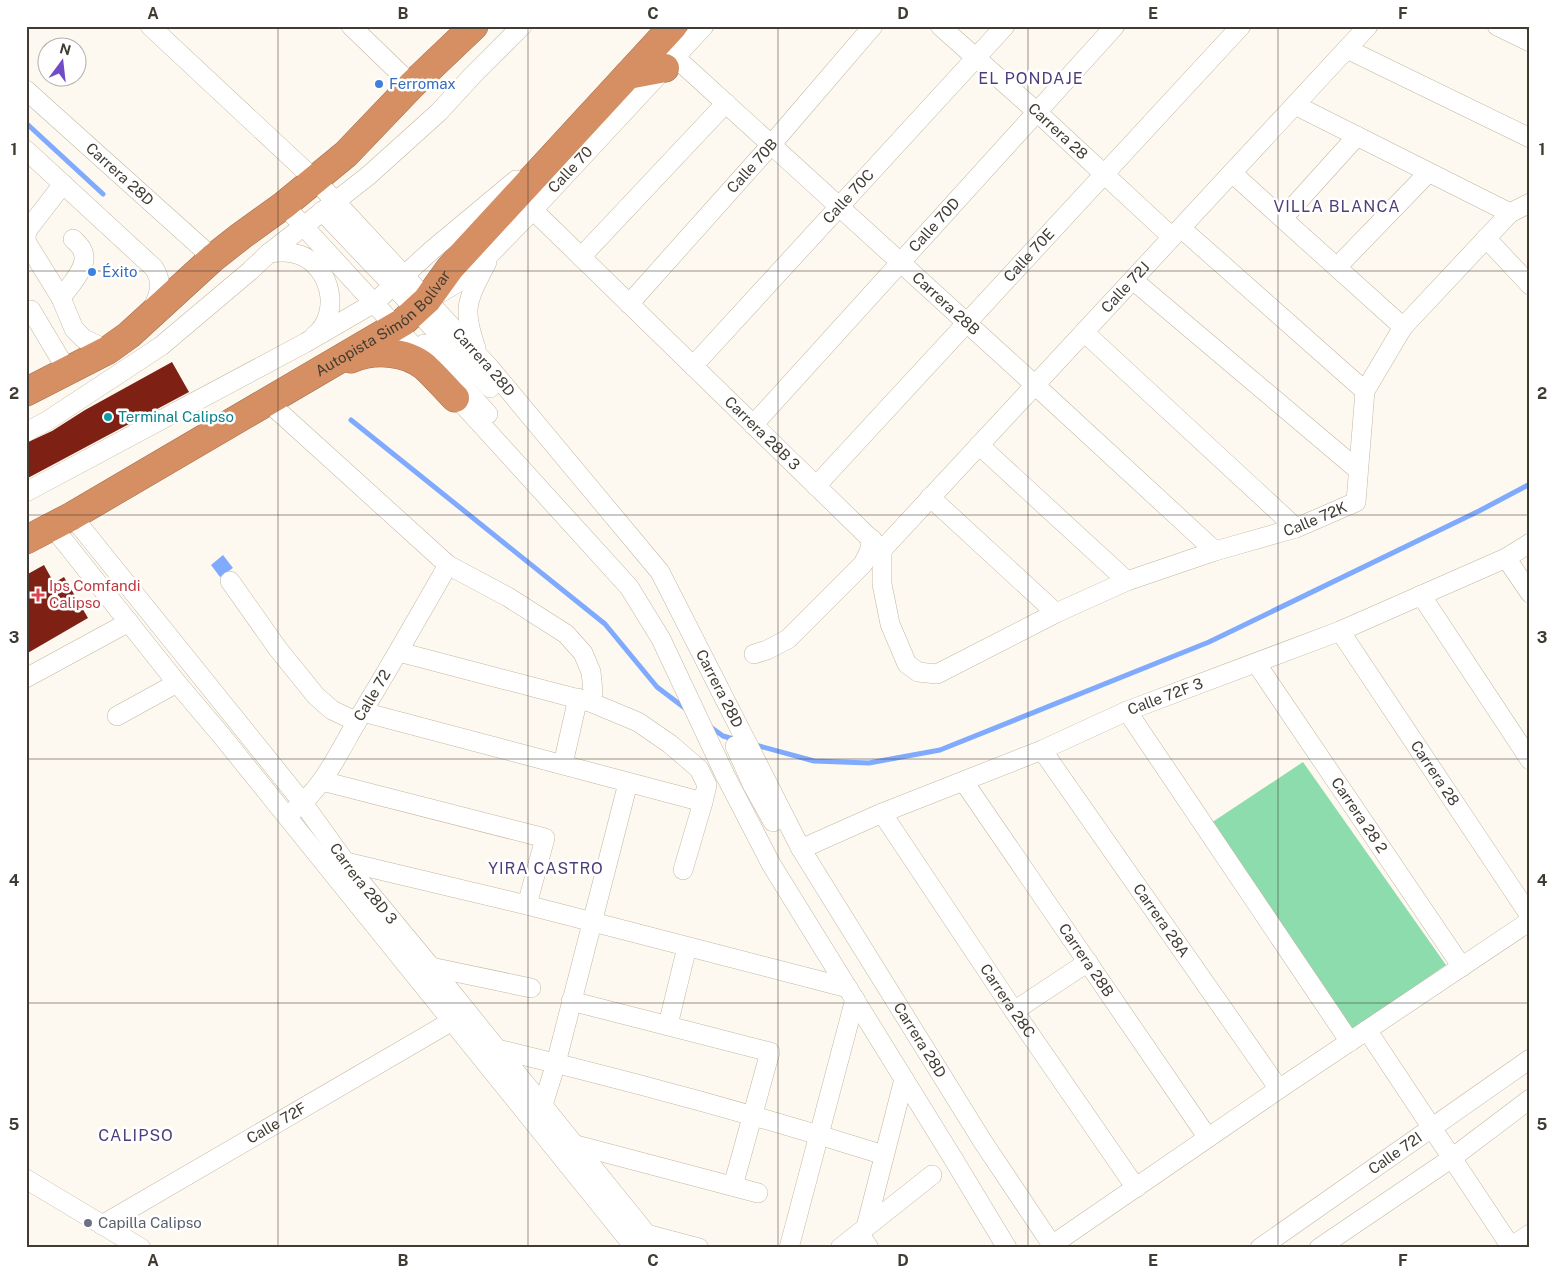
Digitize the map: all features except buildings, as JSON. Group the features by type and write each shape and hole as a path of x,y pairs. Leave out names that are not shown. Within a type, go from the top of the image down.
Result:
{"highway":[{"path":"26,392 108,350 148,319 213,258 284,205 346,154 412,85 474,26"},
{"name":"Autopista Simón Bolívar","path":"26,540 318,373 411,314 450,268 673,26"},
{"path":"628,75 670,63"},
{"path":"318,373 364,353 389,353 413,360 424,366 455,398"}],"street":[{"path":"150,26 315,180"},
{"path":"351,26 412,85"},
{"path":"450,50 465,26"},
{"path":"26,432 47,421 161,346 250,271 268,252 368,176 439,112 522,26"},
{"path":"26,492 305,343 388,290 432,250 510,186 656,26"},
{"name":"Calle 70","path":"411,314 462,280 492,252 704,26"},
{"name":"Calle 70B","path":"629,304 873,26"},
{"name":"Carrera 28","path":"940,26 1104,175 1365,391"},
{"name":"Calle 70C","path":"693,366 1005,26"},
{"name":"Calle 70D","path":"753,425 1115,26"},
{"name":"Calle 70E","path":"816,486 1241,26"},
{"name":"Calle 72J","path":"877,544 930,497 1368,26"},
{"path":"1496,26 1530,42"},
{"path":"1347,49 1530,138"},
{"name":"Carrera 28B","path":"670,63 726,103 1215,552"},
{"name":"Carrera 28D","path":"26,90 213,258"},
{"path":"581,258 726,103"},
{"path":"1295,105 1510,214"},
{"path":"1283,218 1357,136"},
{"path":"26,150 149,262 160,276 161,288 148,319"},
{"path":"1232,172 1403,327"},
{"path":"1338,268 1428,173"},
{"name":"Carrera 28D","path":"315,180 329,206 388,290 411,314 490,368 660,572 701,662 801,849 1049,1247"},
{"path":"64,184 28,228 27,243 61,298 74,329 84,339 108,350"},
{"name":"Calle 72K","path":"877,544 890,624 907,664 918,672 937,674 1056,613 1127,581 1296,528 1356,502 1365,391 1403,327 1510,214 1530,203"},
{"name":"Carrera 28D","path":"284,205 303,225 388,290"},
{"name":"Carrera 28B 3","path":"533,210 877,544"},
{"path":"1486,238 1530,285"},
{"path":"61,298 82,268 85,259 83,250 73,239"},
{"path":"268,252 285,251 300,255 313,263 324,275 329,290 330,305 326,320 318,334 305,343"},
{"path":"490,368 476,348 468,326 467,304 492,252"},
{"path":"1133,280 1358,470"},
{"path":"388,290 411,314 480,376 650,577 701,662 739,781 790,854 974,1148 1049,1247 1279,1089 1530,921"},
{"path":"26,312 31,310 68,372"},
{"path":"411,314 436,356 640,581 678,648 739,781 780,860 1019,1248"},
{"name":"Carrera 28D","path":"411,314 429,363 455,398 629,586 661,639 739,781 771,864 1006,1248"},
{"path":"1084,332 1296,528"},
{"path":"267,401 448,565 508,597 566,634 583,653 591,672 593,692 584,700 563,764"},
{"path":"979,445 1127,581"},
{"path":"930,497 1056,613"},
{"name":"Carrera 28D 3","path":"62,521 129,622 177,683 286,816 347,873 432,966 576,1146 646,1243"},
{"name":"Carrera 28D 3","path":"62,521 302,804 347,873 452,1022 646,1243"},
{"name":"Calle 72F 3","path":"801,849 882,813 1042,750 1128,711 1340,631 1506,558 1530,543"},
{"path":"754,654 779,645 800,628 863,564 869,552 877,544"},
{"path":"1506,558 1530,593"},
{"name":"Calle 72","path":"286,816 302,804 322,781 399,652 448,565"},
{"path":"230,581 278,649 316,696 332,710 563,764 703,802"},
{"path":"1421,595 1530,760"},
{"path":"26,678 129,622"},
{"name":"Carrera 28","path":"1340,631 1530,916"},
{"path":"399,652 584,700 638,722 670,744 698,769 706,785 703,802 683,870"},
{"name":"Carrera 28 2","path":"1256,663 1462,967"},
{"path":"117,716 177,683"},
{"path":"1128,711 1350,1042"},
{"name":"Carrera 28A","path":"1042,750 1279,1089"},
{"path":"322,781 545,838 527,905"},
{"name":"Carrera 28B","path":"964,782 1208,1138"},
{"path":"543,1105 556,1063 628,783"},
{"name":"Carrera 28C","path":"882,813 1136,1188"},
{"path":"347,873 527,905 687,947 851,994 789,1248"},
{"path":"668,1025 687,947"},
{"path":"1014,1010 1088,962"},
{"path":"432,966 531,988"},
{"path":"571,1001 770,1052 733,1186"},
{"name":"Calle 72F","path":"102,1224 452,1022"},
{"path":"1367,1030 1510,1247 1530,1234"},
{"path":"497,1049 752,1115 884,1155"},
{"name":"Calle 72I","path":"1260,1248 1530,1059"},
{"path":"864,1236 904,1079"},
{"path":"1319,1248 1452,1158 1530,1099"},
{"path":"576,1146 758,1193"},
{"path":"840,1248 864,1236 932,1176"},
{"path":"26,1179 141,1248"},
{"path":"646,1243 699,1248"}],"green space":[{"path":"1303,762 1446,965 1352,1030 1211,823"}],"water":[{"path":"223,555 233,568 220,577 211,565"}],"waterway":[{"path":"26,123 103,194"},
{"path":"351,420 605,624 657,687 686,709"},
{"path":"752,744 814,761 869,763 940,750 1209,642 1479,511 1530,484"},
{"path":"709,726 723,736 737,740"}],"place":[{"name":"Ferromax","path":"379,84"},
{"name":"Éxito","path":"92,272"},
{"name":"Terminal Calipso","path":"108,417"},
{"name":"Ips Comfandi Calipso","path":"38,595"},
{"name":"Capilla Calipso","path":"88,1223"}],"district":[{"name":"EL PONDAJE","path":"1031,78"},
{"name":"VILLA BLANCA","path":"1337,206"},
{"name":"YIRA CASTRO","path":"546,868"},
{"name":"CALIPSO","path":"136,1135"}]}
